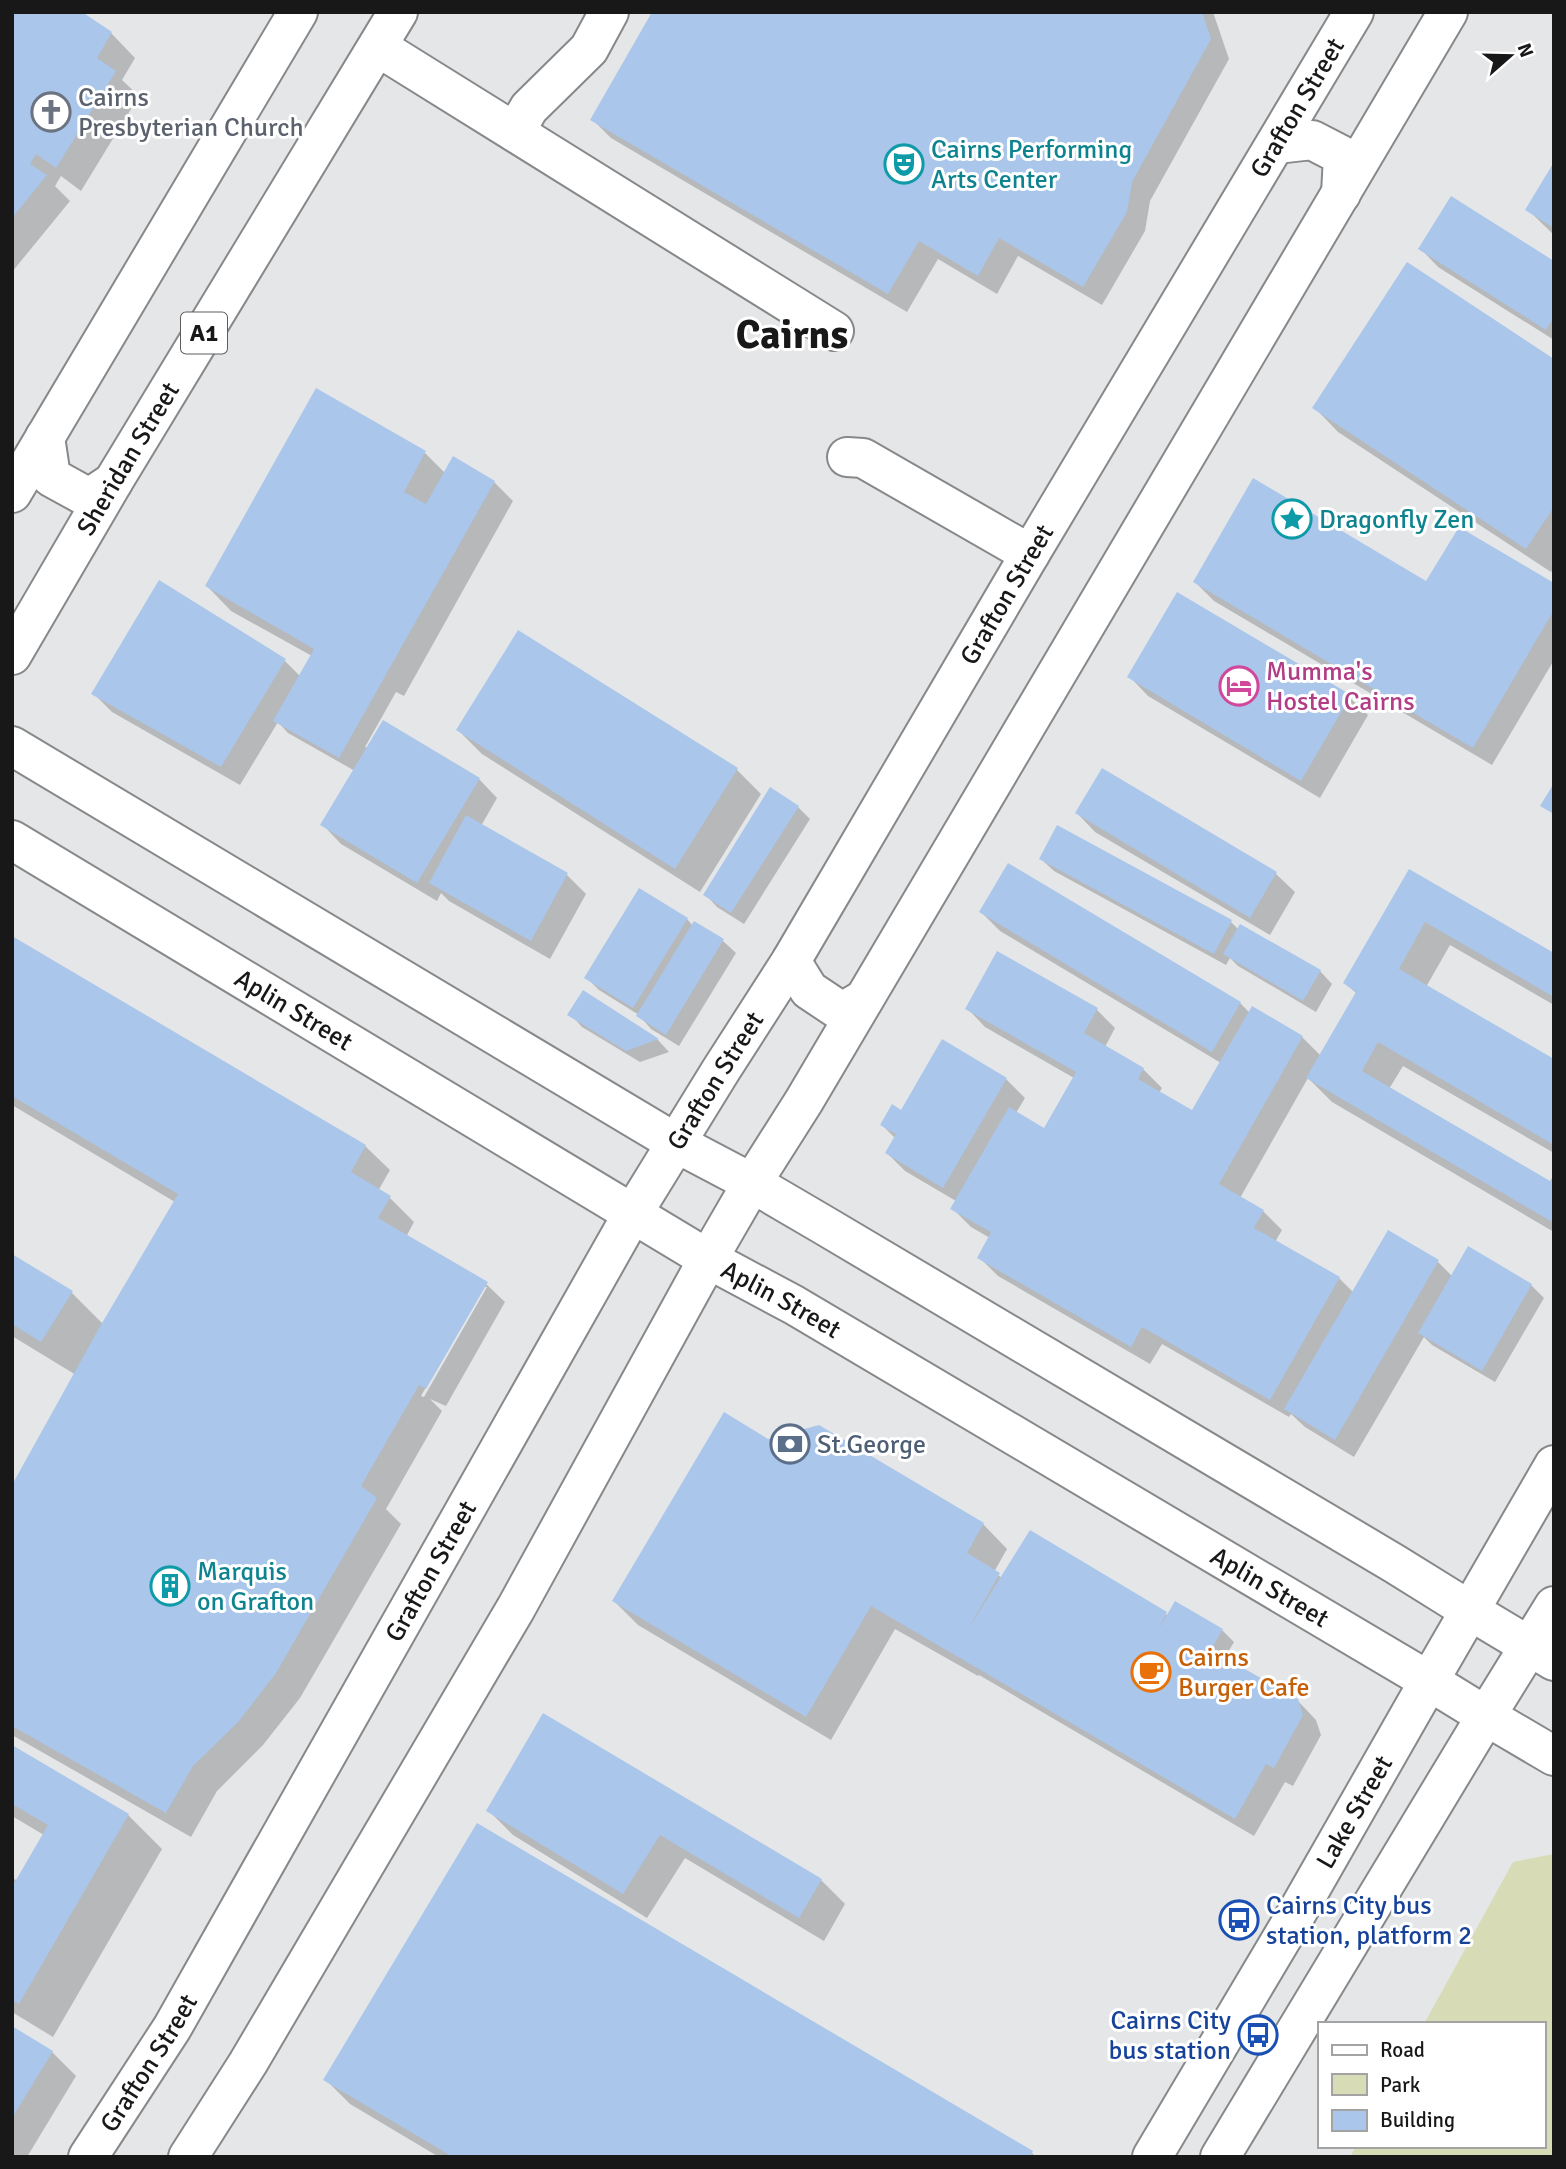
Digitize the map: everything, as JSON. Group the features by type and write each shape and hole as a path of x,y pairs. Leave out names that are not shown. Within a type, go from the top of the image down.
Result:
{"main road":[{"path":"12,493 299,12"},
{"name":"Sheridan Street","path":"12,655 113,482 398,12"},
{"path":"515,132 529,107 589,49 609,12"},
{"name":"Grafton Street","path":"88,2157 172,2028 633,1213 791,961 1030,554 1354,12"},
{"path":"188,2157 248,2063 516,1608 752,1183 804,1101 1448,12"},
{"path":"378,47 834,331"},
{"path":"1277,144 1312,140 1343,156 1341,194"},
{"path":"45,438 51,477 89,498 113,482"},
{"path":"847,457 863,458 1030,554"},
{"path":"12,746 676,1143 752,1183 1541,1653"},
{"name":"Aplin Street","path":"12,840 708,1259 794,1305 1554,1756"},
{"path":"791,961 809,990 842,1012 864,999"},
{"name":"Lake Street","path":"1152,2157 1291,1923 1554,1465"},
{"path":"1220,2157 1486,1716 1541,1653 1554,1606"}],"green space":[{"path":"1554,1854 1554,2157 1350,2157 1355,2148 1545,2148 1545,2022 1425,2022 1513,1862"}],"building":[{"name":"Cairns Presbyterian Church","path":"12,12 82,12 112,32 97,58 116,71 56,168 36,154 30,164 47,175 12,218"},
{"name":"Cairns Performing Arts Center","path":"652,12 1202,12 1211,39 1132,182 1127,212 1083,287 999,238 978,276 919,241 888,294 590,120"},
{"path":"1554,162 1554,228 1525,210"},
{"path":"1451,196 1554,261 1554,317 1546,330 1418,249"},
{"path":"1407,262 1554,359 1554,507 1526,549 1312,408"},
{"path":"316,388 426,451 404,492 426,504 453,456 495,481 339,758 273,721 314,649 205,586"},
{"path":"1253,478 1426,581 1459,527 1554,583 1554,610 1473,748 1193,582"},
{"path":"159,580 286,659 221,767 91,694"},
{"name":"Mumma's Hostel Cairns","path":"1177,592 1351,695 1301,781 1127,677"},
{"path":"518,630 738,768 675,869 456,730"},
{"path":"383,720 480,778 417,883 320,825"},
{"path":"1102,768 1277,872 1250,918 1075,813"},
{"path":"1554,783 1554,814 1540,806"},
{"path":"770,787 799,806 731,913 703,895"},
{"path":"466,815 568,873 531,941 429,883"},
{"path":"1057,825 1232,920 1214,954 1039,859"},
{"path":"1008,863 1241,1002 1212,1052 979,912"},
{"path":"1409,869 1554,953 1554,997 1425,922 1399,969 1554,1059 1554,1145 1378,1042 1362,1071 1550,1181 1554,1175 1554,1223 1306,1078 1356,992 1343,983"},
{"path":"639,888 688,918 633,1008 584,978"},
{"path":"694,921 724,939 666,1035 636,1016"},
{"path":"1240,924 1321,970 1303,1001 1223,954"},
{"path":"12,936 366,1145 351,1172 391,1196 378,1218 488,1282 426,1389 419,1385 361,1486 377,1498 276,1673 239,1721 193,1766 166,1813 12,1726 12,1485 98,1330 178,1194 12,1096"},
{"path":"997,951 1098,1008 1084,1033 1144,1068 1138,1079 1192,1110 1252,1006 1303,1036 1219,1184 1264,1210 1254,1228 1340,1277 1270,1400 1142,1327 1131,1347 977,1258 991,1232 950,1209 1009,1107 1044,1128 1076,1072 965,1009"},
{"path":"583,990 659,1039 626,1051 567,1015"},
{"path":"942,1039 1007,1078 943,1188 885,1153 896,1134 880,1125 892,1104 901,1110"},
{"path":"1388,1230 1439,1260 1335,1440 1284,1409"},
{"path":"1468,1246 1532,1284 1482,1371 1418,1333"},
{"path":"12,1254 73,1291 41,1342 12,1324"},
{"path":"724,1412 768,1439 819,1425 984,1523 967,1553 1000,1573 967,1631 1030,1530 1167,1612 1157,1632 1175,1601 1223,1629 1211,1650 1298,1699 1303,1715 1274,1768 1266,1764 1235,1819 871,1606 806,1717 612,1601"},
{"path":"543,1713 822,1879 799,1918 660,1835 623,1894 486,1811"},
{"path":"12,1745 129,1814 19,2004 12,2000 12,1887 48,1825 12,1804"},
{"path":"477,1823 1033,2151 1030,2157 531,2157 526,2154 525,2157 453,2157 323,2080"},
{"path":"12,2026 53,2051 12,2118"}],"place":[{"name":"Cairns Presbyterian Church","path":"51,112"},
{"name":"Cairns Performing Arts Center","path":"904,164"},
{"name":"Dragonfly Zen","path":"1292,519"},
{"name":"Mumma's Hostel Cairns","path":"1239,686"},
{"name":"St.George","path":"790,1444"},
{"name":"Marquis on Grafton","path":"170,1586"},
{"name":"Cairns Burger Cafe","path":"1151,1672"},
{"name":"Cairns City bus station, platform 2","path":"1239,1920"},
{"name":"Cairns City bus station","path":"1258,2035"}],"district":[{"name":"Cairns","path":"792,334"}]}
